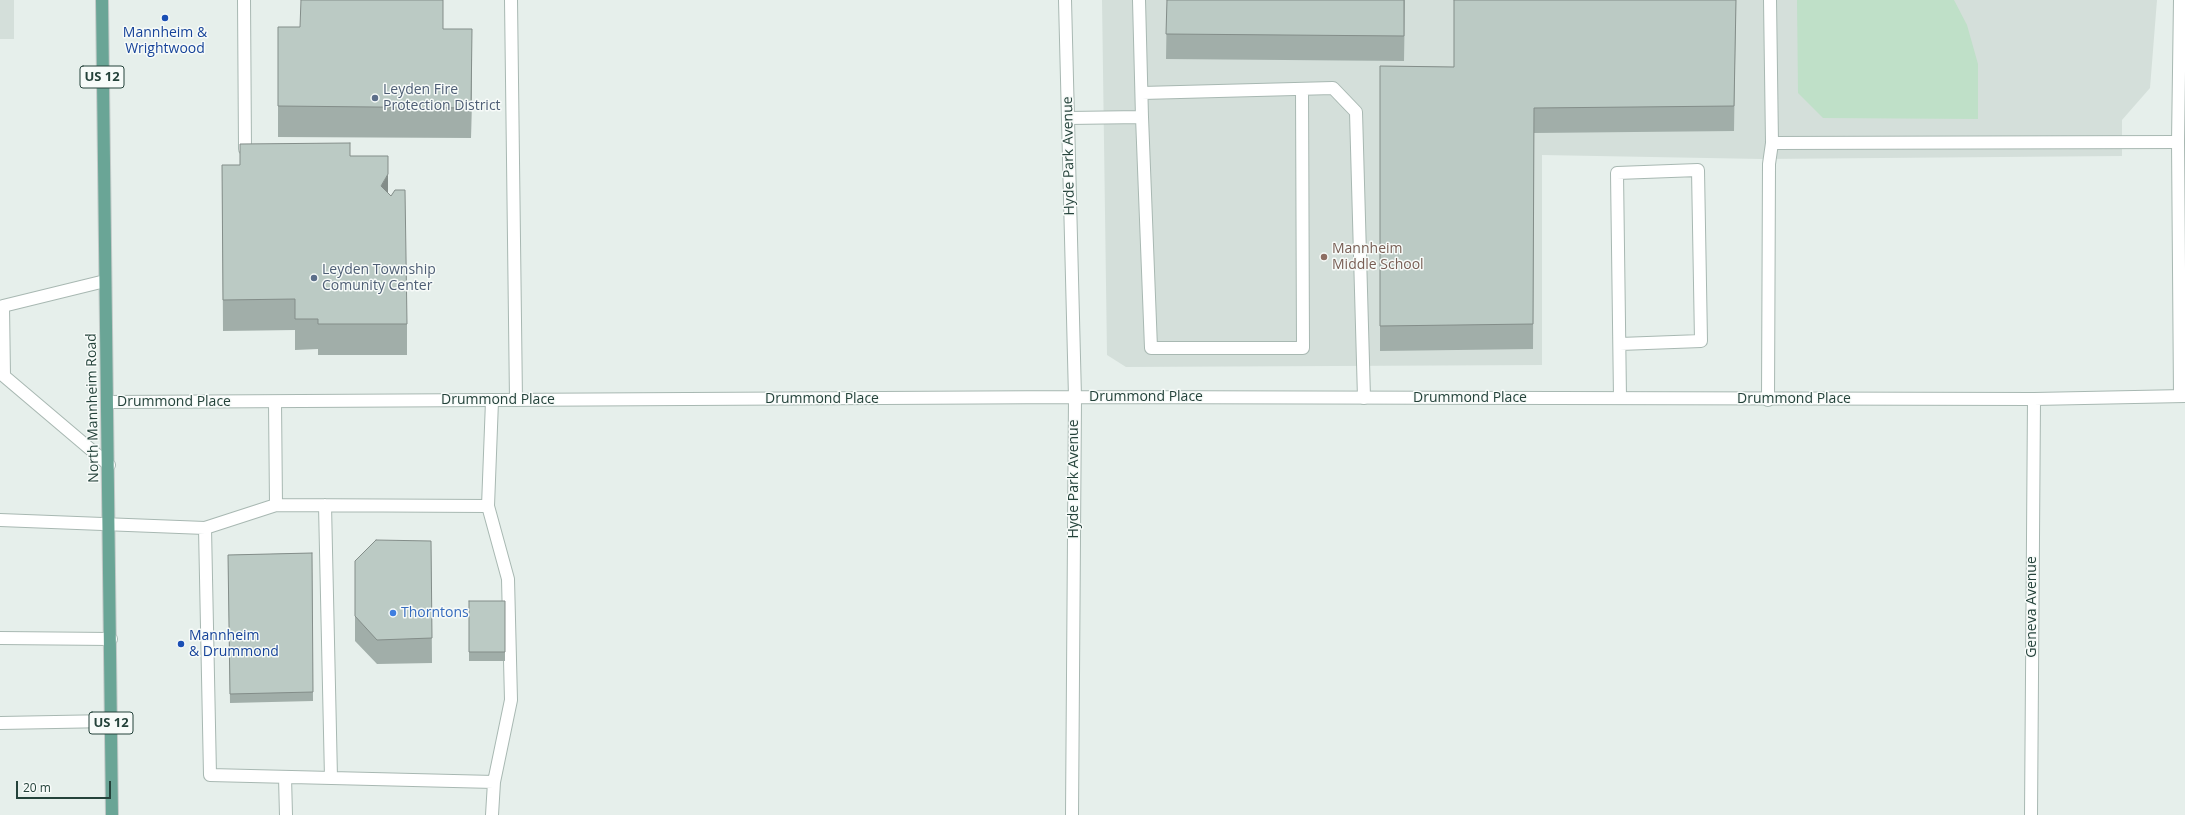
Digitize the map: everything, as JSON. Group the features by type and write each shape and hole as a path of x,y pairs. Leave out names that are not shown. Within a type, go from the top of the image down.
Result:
{"main road":[{"name":"North Mannheim Road","path":"102,0 109,465 112,815"}],"street":[{"path":"244,0 245,149"},
{"path":"511,0 516,400"},
{"name":"Hyde Park Avenue","path":"1065,0 1075,397 1072,815"},
{"path":"1139,0 1151,348 1303,348 1302,89"},
{"path":"1768,400 1769,164 1772,143 1770,0"},
{"path":"2180,0 2178,142 2183,396"},
{"path":"1142,93 1333,88 1356,112 1364,398"},
{"path":"1068,118 1142,117"},
{"path":"1772,143 2178,142"},
{"path":"1620,344 1701,341 1698,170 1617,173 1620,398"},
{"path":"106,281 3,306 4,376 109,465"},
{"name":"Drummond Place","path":"108,402 1075,397 1620,398 1768,400 2034,399 2183,396"},
{"name":"Geneva Avenue","path":"2031,815 2034,399"},
{"path":"492,401 488,506 508,579 511,692 494,782 492,815"},
{"path":"276,402 276,505"},
{"path":"0,520 37,523 109,523 205,528 276,505 488,506"},
{"path":"325,505 331,778"},
{"path":"205,528 210,775 494,782"},
{"path":"0,638 111,639"},
{"path":"0,723 111,721"},
{"path":"285,777 286,815"}],"shaded area":[{"path":"0,0 14,0 14,39 0,39"},
{"name":"Mannheim Middle School","path":"1102,0 2157,0 2150,88 2122,120 2122,156 1762,159 1542,155 1542,365 1126,367 1107,355"}],"green space":[{"path":"1797,0 1954,0 1967,25 1978,64 1978,119 1823,118 1798,93"}],"building":[{"name":"Leyden Fire Protection District","path":"301,0 443,0 443,29 472,29 471,108 278,106 278,27 300,27"},
{"path":"1167,0 1404,0 1404,36 1166,34"},
{"path":"1454,0 1736,0 1734,106 1534,108 1533,324 1380,326 1380,66 1454,67"},
{"name":"Leyden Township Comunity Center","path":"350,143 350,156 388,156 388,174 381,186 391,196 395,190 405,190 407,324 318,324 318,319 295,319 295,299 223,300 222,165 240,165 240,144"},
{"name":"Thorntons","path":"376,540 431,541 432,638 377,640 355,616 355,561"},
{"path":"312,553 313,692 230,694 228,555"},
{"path":"469,601 505,601 505,652 469,652"}],"place":[{"name":"Mannheim & Wrightwood","path":"165,18"},
{"name":"Leyden Fire Protection District","path":"375,98"},
{"name":"Mannheim Middle School","path":"1324,257"},
{"name":"Leyden Township Comunity Center","path":"314,278"},
{"name":"Thorntons","path":"393,613"},
{"name":"Mannheim & Drummond","path":"181,644"}]}
